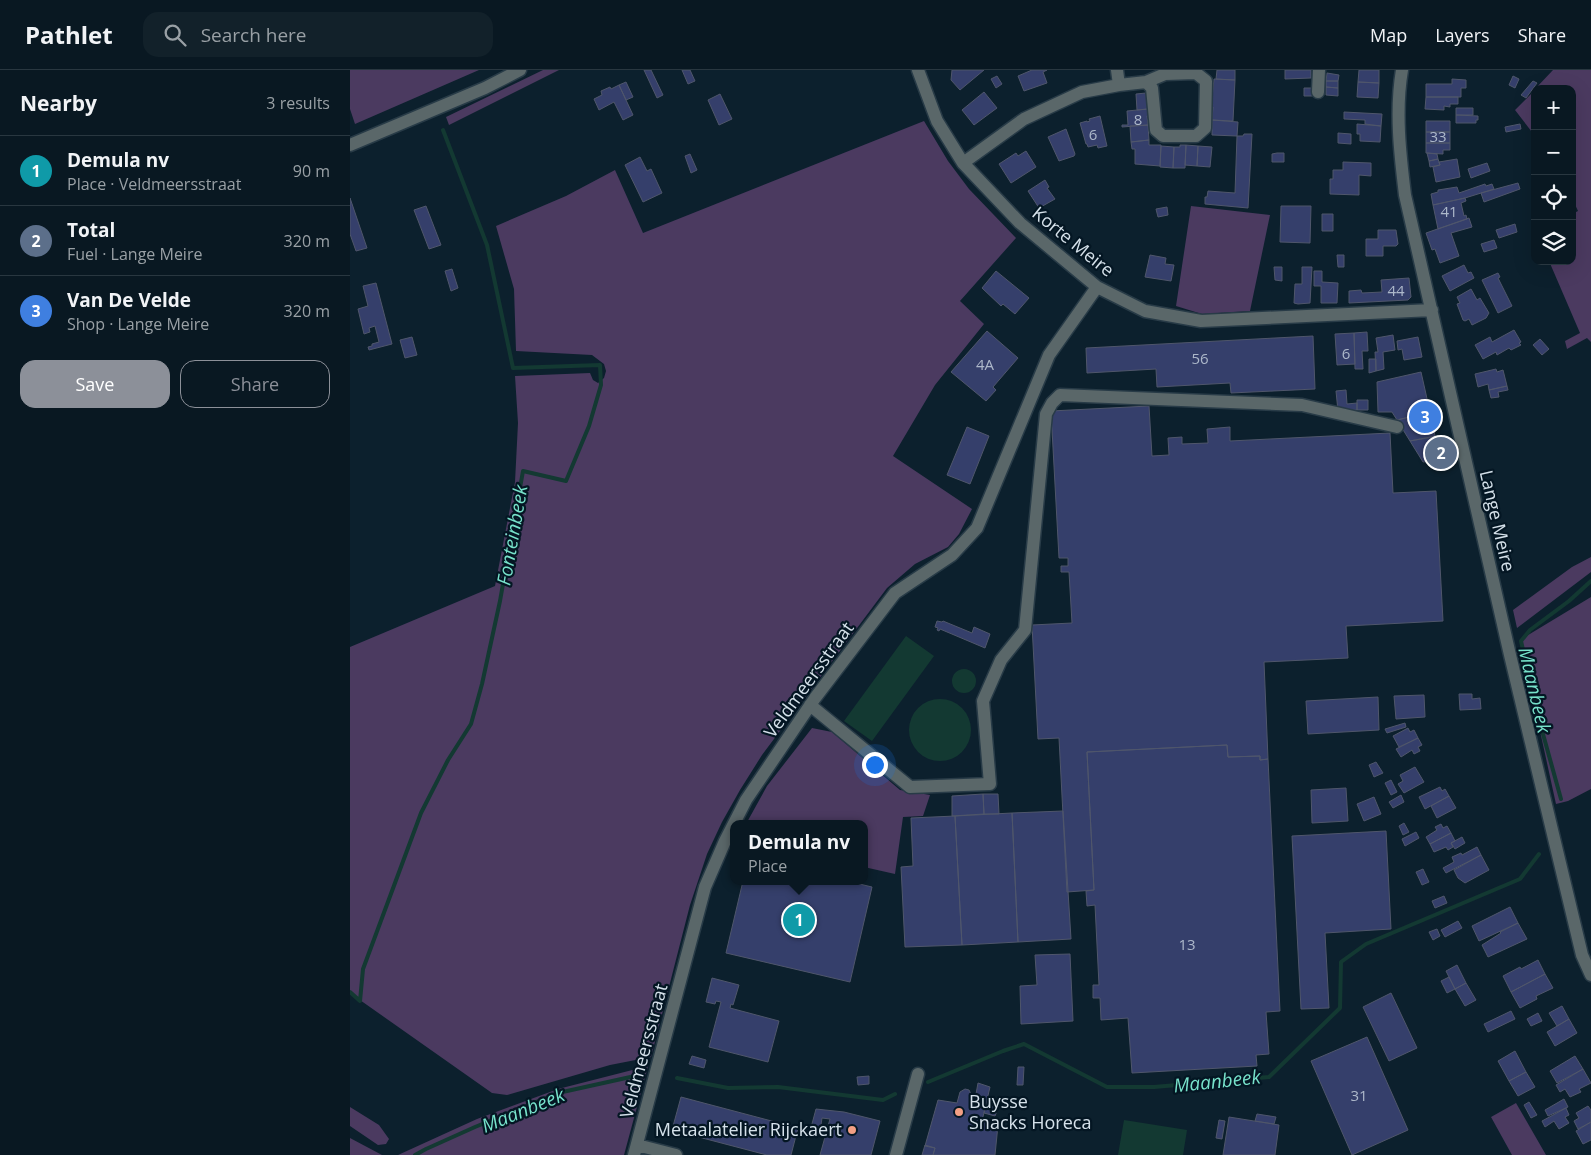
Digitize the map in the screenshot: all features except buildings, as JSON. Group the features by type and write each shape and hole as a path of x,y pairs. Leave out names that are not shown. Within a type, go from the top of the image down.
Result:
{"street":[{"path":"350,145 485,88 520,70"},
{"name":"Korte Meire","path":"918,70 937,121 963,163 1020,223 1097,287 1145,312 1202,321 1432,310"},
{"path":"1117,70 1119,85"},
{"path":"1318,92 1319,70"},
{"name":"Lange Meire","path":"1402,70 1399,116 1400,155 1405,195 1512,665 1582,955 1591,976"},
{"path":"963,163 1024,119 1082,92 1146,82 1165,74 1196,73 1206,81 1205,128 1196,136 1163,136 1156,130 1152,88 1146,82"},
{"name":"Veldmeersstraat","path":"736,820 746,800 810,706 895,593 952,555 977,528 1050,355 1097,287"},
{"path":"810,706 910,787 990,784 983,701 1001,660 1025,630 1046,414 1052,403 1060,395 1302,405 1397,427"},
{"name":"Veldmeersstraat","path":"676,1155 636,1150 705,887 730,831"},
{"path":"896,1155 918,1074"}],"shaded area":[{"path":"350,70 479,70 355,124 350,109"},
{"path":"543,70 559,70 449,125 446,117"},
{"path":"1553,70 1591,70 1591,342 1587,338 1567,349 1565,341 1580,333 1551,265 1576,265 1576,212 1578,211 1576,207 1576,85 1539,85"},
{"path":"1531,94 1531,131 1515,110"},
{"path":"924,121 948,161 969,189 1016,238 960,301 984,324 935,385 893,456 972,509 959,534 948,547 915,564 887,588 762,755 740,790 707,854 690,905 651,1057 610,1065 507,1095 492,1093 350,993 350,647 495,586 515,482 518,423 515,376 590,373 593,380 598,383 604,378 606,371 604,364 592,355 516,351 514,289 496,226 566,196 615,170 643,233"},
{"path":"1191,206 1270,215 1250,311 1202,314 1176,306"},
{"path":"1591,557 1591,572 1517,628 1513,610 1572,567"},
{"path":"1591,597 1591,789 1568,801 1556,804 1520,640"},
{"path":"906,636 934,656 872,741 844,721"},
{"path":"964,669 973,672 976,681 973,690 964,693 955,690 952,681 955,672"},
{"path":"940,699 952,701 962,708 969,718 971,730 969,742 962,752 952,759 940,761 928,759 918,752 911,742 909,730 911,718 918,708 928,701"},
{"path":"812,728 832,732 900,790 930,795 923,816 903,817 895,874 868,868 868,820 748,820 767,786"},
{"path":"648,1066 624,1155 398,1155 477,1119 558,1089"},
{"path":"1516,1103 1546,1155 1512,1155 1491,1117"},
{"path":"350,1107 379,1125 389,1139 386,1144 378,1145 350,1126"},
{"path":"1124,1120 1187,1130 1183,1155 1118,1155"},
{"path":"350,1138 382,1155 350,1155"}],"waterway":[{"name":"Fonteinbeek","path":"350,992 360,1001 363,969 421,813 448,760 471,724 482,684 500,601 523,471 566,481 589,426 601,385 600,365 513,368 487,245 443,130"},
{"name":"Maanbeek","path":"1561,799 1538,716 1521,641 1530,630 1569,601 1591,581"},
{"name":"Maanbeek","path":"928,1082 1024,1044 1107,1087 1154,1087 1269,1077 1340,1008 1341,962 1366,944 1520,879 1539,854"},
{"name":"Maanbeek","path":"415,1155 475,1127 558,1093 635,1076"},
{"name":"Maanbeek","path":"677,1078 728,1088 778,1087 883,1100 895,1094"}],"place":[{"name":"Van De Velde","path":"1425,417"},
{"name":"Total","path":"1441,453"},
{"name":"Demula nv","path":"799,920"},
{"name":"Buysse Snacks Horeca","path":"959,1112"},
{"name":"Metaalatelier Rijckaert","path":"852,1130"}]}
